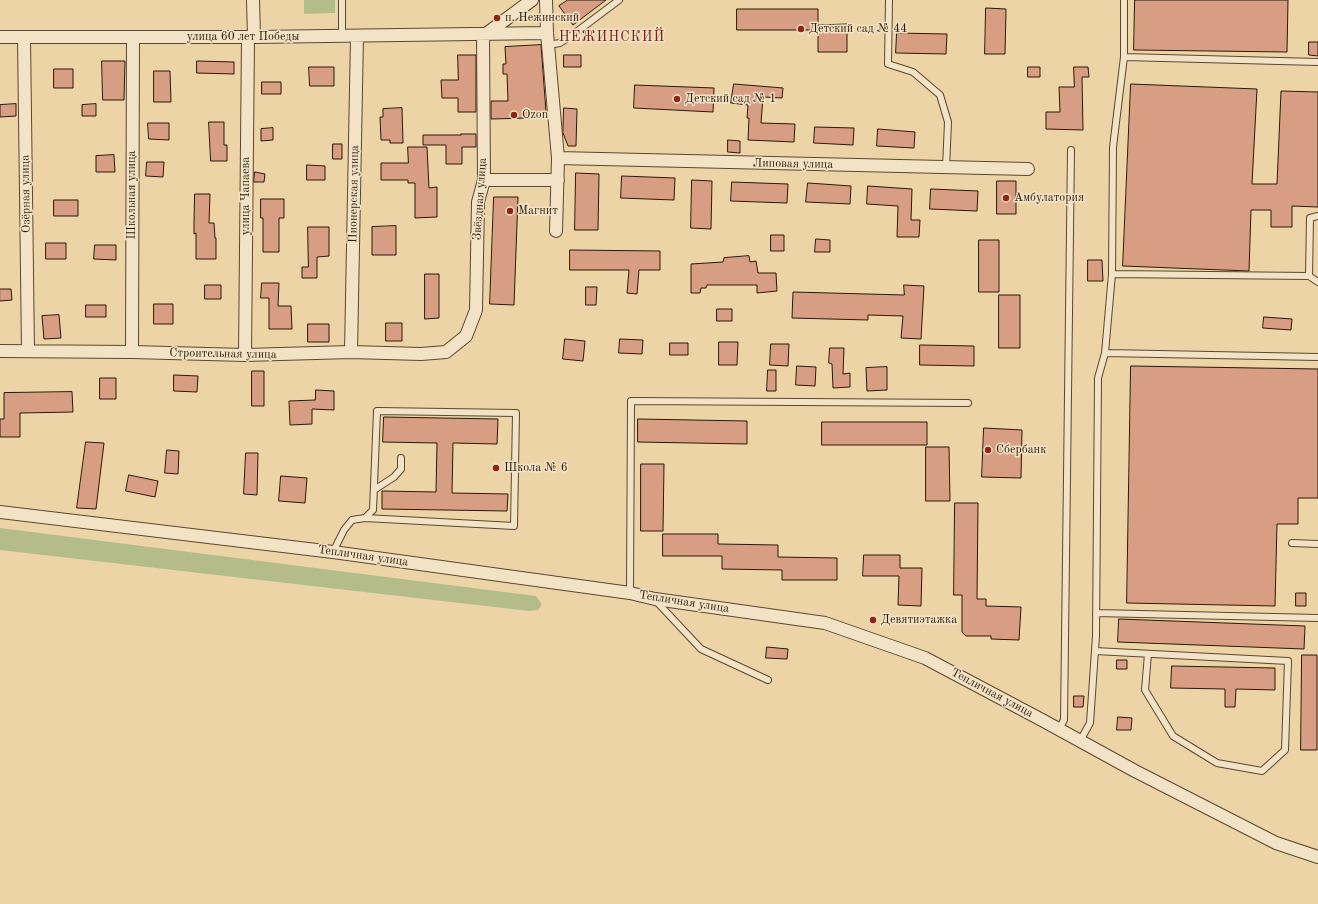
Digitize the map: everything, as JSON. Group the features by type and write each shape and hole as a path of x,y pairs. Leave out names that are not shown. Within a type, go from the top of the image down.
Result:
{"street":[{"name":"улица Чапаева","path":"245,355 253,0"},
{"path":"484,34 532,0"},
{"path":"546,0 547,33 558,158 556,231"},
{"name":"улица 60 лет Победы","path":"0,37 133,38 547,33"},
{"name":"Звёздная улица","path":"446,352 466,336 476,310 478,202 484,180 484,34"},
{"name":"Пионерская улица","path":"351,352 357,36"},
{"name":"Озёрная улица","path":"24,37 28,351"},
{"name":"Школьная улица","path":"132,352 133,38"},
{"name":"Липовая улица","path":"558,158 1028,169"},
{"path":"484,180 558,180"},
{"name":"Строительная улица","path":"0,351 245,355 351,352 421,354 446,352"},
{"name":"Тепличная улица","path":"0,512 333,552 630,593 655,599 825,623 925,658 1135,771 1276,843 1318,857"}],"lane":[{"path":"342,0 342,36"},
{"path":"548,45 560,43 619,0"},
{"path":"889,0 888,64 913,72 940,95 948,122 946,168"},
{"path":"1080,741 1090,723 1095,651 1098,378 1105,353 1112,274 1113,147 1124,57 1124,0"},
{"path":"1124,57 1318,62"},
{"path":"1059,729 1064,720 1071,150"},
{"path":"1309,276 1310,218 1318,216"},
{"path":"1112,274 1309,276 1318,282"},
{"path":"1105,353 1318,357"},
{"path":"630,593 631,401 968,403"},
{"path":"333,552 344,530 352,520 366,518 514,526 516,413 377,411 373,510 366,518"},
{"path":"374,490 394,477 401,469 401,458"},
{"path":"1292,543 1318,544"},
{"path":"655,599 701,649 768,680"},
{"path":"1096,613 1318,618"},
{"path":"1095,651 1288,661 1285,750 1262,771 1217,763 1173,736 1145,690 1148,654"}],"green space":[{"path":"304,0 335,0 335,13 304,14"},
{"path":"0,528 536,596 542,604 538,610 529,611 0,550"}],"building":[{"path":"568,0 606,0 573,25 559,6"},
{"path":"1135,0 1288,0 1287,52 1134,50"},
{"path":"986,8 1006,9 1005,54 985,54"},
{"path":"737,9 818,9 818,25 847,24 847,52 818,52 818,30 737,30"},
{"path":"897,33 947,34 946,54 896,53"},
{"path":"1309,42 1318,42 1318,56 1309,55"},
{"path":"541,45 546,112 529,113 530,118 491,119 491,101 508,101 507,74 503,74 503,64 506,64 505,47"},
{"path":"458,55 476,55 476,112 458,112 458,98 442,98 441,80 458,80"},
{"path":"564,55 581,55 581,67 564,67"},
{"path":"102,61 125,61 124,100 103,100"},
{"path":"197,61 234,62 234,74 197,73"},
{"path":"309,67 334,67 334,86 310,86"},
{"path":"1028,67 1040,67 1040,77 1028,77"},
{"path":"1074,67 1088,67 1089,77 1082,77 1083,130 1046,129 1046,112 1060,112 1059,87 1074,87"},
{"path":"54,69 73,69 73,88 54,88"},
{"path":"154,71 170,71 171,102 154,102"},
{"path":"262,82 281,82 281,94 262,94"},
{"path":"734,84 783,88 782,98 763,97 761,123 795,124 794,142 748,140 748,105 731,103"},
{"path":"1131,84 1257,89 1252,184 1277,184 1281,91 1318,92 1318,207 1292,206 1292,227 1271,227 1271,210 1251,210 1249,271 1123,266"},
{"path":"635,85 714,88 713,112 634,108"},
{"path":"16,104 16,116 0,117 0,105"},
{"path":"96,104 96,116 82,116 82,105"},
{"path":"402,108 403,143 390,143 390,140 381,140 380,117 383,117 383,109"},
{"path":"564,108 577,109 576,146 568,146 563,133"},
{"path":"209,122 224,122 224,145 227,145 227,161 211,161"},
{"path":"148,123 169,123 169,140 149,139"},
{"path":"815,127 854,128 853,145 814,143"},
{"path":"273,128 273,140 261,141 261,129"},
{"path":"878,129 915,132 914,148 877,146"},
{"path":"476,134 476,147 462,147 462,164 446,164 446,145 423,145 423,135"},
{"path":"728,140 740,141 740,153 728,152"},
{"path":"333,144 342,144 342,159 333,159"},
{"path":"408,147 427,147 429,188 437,187 437,217 415,218 415,183 408,183 408,180 381,180 381,163 408,163"},
{"path":"114,155 115,172 96,172 96,156"},
{"path":"147,162 164,162 163,177 146,176"},
{"path":"307,165 325,166 325,180 307,180"},
{"path":"255,172 265,174 264,182 254,182"},
{"path":"576,173 599,174 598,230 575,230"},
{"path":"622,176 675,178 674,200 621,198"},
{"path":"692,180 712,181 711,229 691,228"},
{"name":"Амбулатория","path":"997,181 1016,181 1016,214 997,214"},
{"path":"732,182 788,184 787,203 731,201"},
{"path":"808,183 851,186 850,204 806,202"},
{"path":"868,186 912,189 911,220 920,220 919,237 897,237 898,206 867,204"},
{"path":"931,189 978,191 977,211 930,209"},
{"path":"195,194 210,194 209,223 214,223 216,259 196,259 196,233 194,234"},
{"path":"494,197 518,197 514,305 490,304"},
{"path":"261,199 284,199 284,218 279,218 279,252 263,252 263,218 261,218"},
{"path":"54,200 78,200 78,216 54,216"},
{"path":"396,226 396,255 372,255 372,227"},
{"path":"308,227 329,227 329,256 317,257 317,278 302,278 302,267 308,267"},
{"path":"771,235 784,235 784,251 771,251"},
{"path":"816,239 830,240 830,252 815,252"},
{"path":"979,240 999,240 999,292 979,292"},
{"path":"46,243 66,243 66,259 46,259"},
{"path":"95,245 116,245 116,260 94,259"},
{"path":"570,250 660,251 660,270 639,270 637,294 627,293 629,270 570,270"},
{"path":"749,256 750,262 756,261 758,273 776,273 777,291 757,293 757,285 707,285 706,288 701,288 700,293 691,293 691,264 723,262 724,258"},
{"path":"1088,260 1102,260 1103,281 1088,281"},
{"path":"425,274 439,274 439,318 425,319"},
{"path":"262,283 279,283 278,306 291,306 292,329 269,329 269,298 261,298"},
{"path":"205,285 221,285 221,299 205,299"},
{"path":"904,285 924,286 921,339 901,338 903,316 868,315 868,320 792,318 793,292 904,295"},
{"path":"586,287 597,287 596,305 586,305"},
{"path":"0,289 11,289 12,300 0,301"},
{"path":"999,295 1020,295 1020,348 999,348"},
{"path":"154,304 173,304 173,324 154,324"},
{"path":"86,305 106,305 106,317 86,317"},
{"path":"717,309 732,309 732,321 717,321"},
{"path":"59,315 61,338 44,339 42,316"},
{"path":"1264,317 1292,319 1291,330 1263,328"},
{"path":"386,323 402,323 402,341 386,341"},
{"path":"308,324 329,324 329,342 308,342"},
{"path":"565,339 585,341 583,361 563,359"},
{"path":"620,339 643,340 642,354 619,353"},
{"path":"719,342 738,342 737,365 719,365"},
{"path":"670,343 688,343 688,355 670,355"},
{"path":"771,344 789,344 788,366 770,365"},
{"path":"920,345 974,346 974,366 920,365"},
{"path":"830,348 844,348 843,374 850,373 850,387 833,388 832,364 829,363"},
{"path":"797,366 816,367 815,386 796,385"},
{"path":"1131,366 1318,369 1318,498 1298,498 1298,524 1277,524 1275,606 1127,603"},
{"path":"887,367 887,390 867,391 866,368"},
{"path":"768,370 776,370 776,391 767,391"},
{"path":"252,371 264,371 264,406 252,406"},
{"path":"174,375 198,376 197,392 174,391"},
{"path":"100,378 116,378 116,399 100,399"},
{"path":"316,390 334,391 334,410 312,409 312,424 290,425 289,401 315,400"},
{"path":"72,392 73,412 20,413 20,437 0,437 0,419 4,419 4,393"},
{"path":"384,417 498,419 497,444 453,443 452,493 508,494 507,511 382,509 382,491 436,492 437,443 383,442"},
{"path":"638,419 747,421 747,444 638,442"},
{"path":"822,422 927,422 927,445 822,445"},
{"path":"984,428 1022,430 1021,478 982,477"},
{"path":"86,442 104,443 96,509 77,508"},
{"path":"926,447 949,447 950,501 926,501"},
{"path":"167,450 179,451 178,474 165,473"},
{"path":"246,453 258,453 257,495 244,494"},
{"path":"641,464 664,464 663,531 641,531"},
{"path":"129,475 158,481 155,497 126,491"},
{"path":"281,476 307,478 305,503 279,501"},
{"path":"955,503 978,503 977,599 986,599 986,606 1021,607 1019,640 991,639 991,636 966,636 962,632 962,595 954,595"},
{"path":"663,534 718,534 718,544 778,545 778,557 837,558 837,580 782,580 782,570 722,569 722,556 663,556"},
{"path":"864,555 900,555 900,568 922,568 921,606 898,605 899,576 863,576"},
{"path":"1296,593 1306,593 1306,606 1296,606"},
{"path":"1119,619 1305,626 1304,649 1118,642"},
{"path":"767,647 788,649 787,659 766,658"},
{"path":"1302,655 1317,655 1317,750 1301,750"},
{"path":"1117,660 1127,660 1127,669 1117,669"},
{"path":"1172,666 1275,668 1275,690 1236,689 1235,707 1225,707 1225,689 1171,688"},
{"path":"1074,696 1084,696 1083,707 1074,707"},
{"path":"1118,717 1132,718 1131,730 1117,730"}],"place":[{"name":"п. Нежинский","path":"497,18"},
{"name":"Детский сад № 44","path":"801,29"},
{"name":"Детский сад № 1","path":"677,99"},
{"name":"Ozon","path":"514,115"},
{"name":"Амбулатория","path":"1006,198"},
{"name":"Магнит","path":"510,211"},
{"name":"Сбербанк","path":"988,450"},
{"name":"Школа № 6","path":"496,468"},
{"name":"Девятиэтажка","path":"873,620"}],"district":[{"name":"НЕЖИНСКИЙ","path":"612,37"}]}
